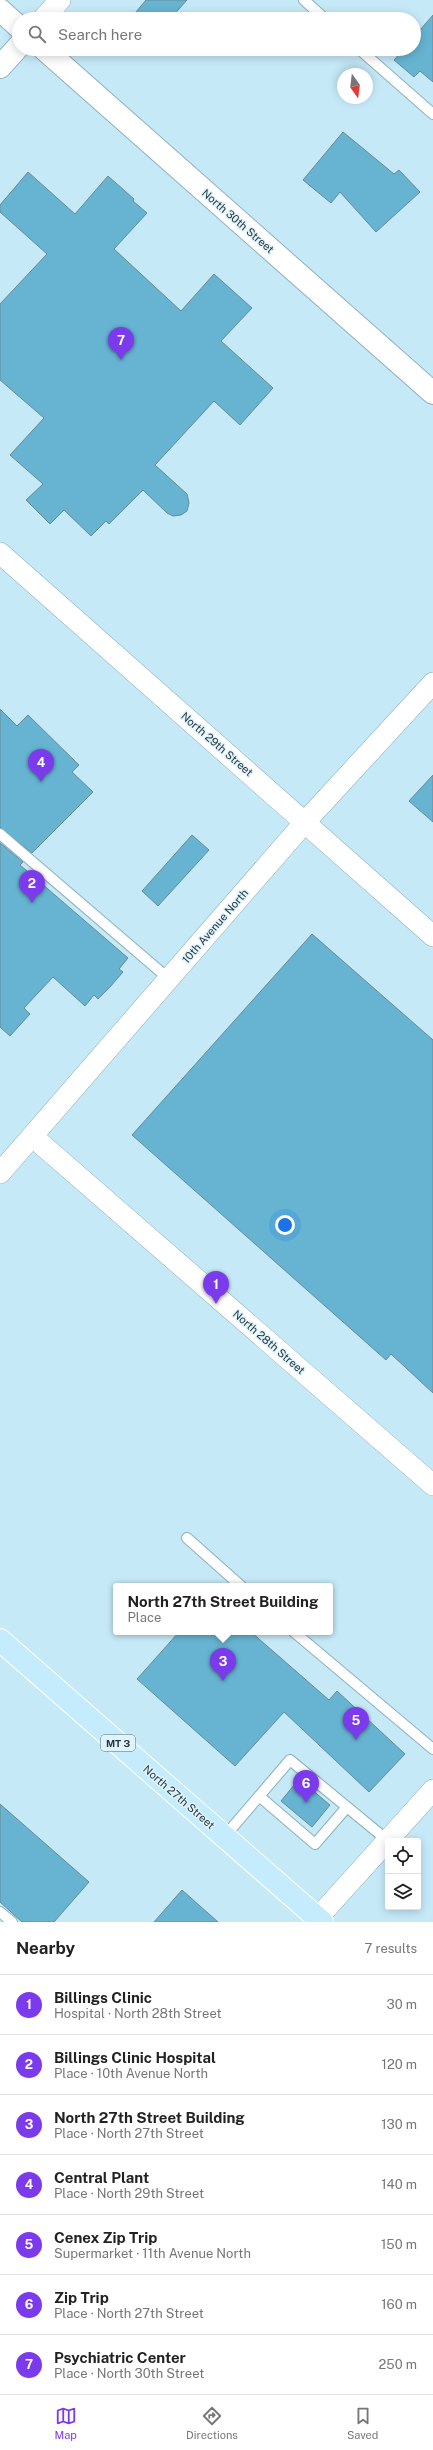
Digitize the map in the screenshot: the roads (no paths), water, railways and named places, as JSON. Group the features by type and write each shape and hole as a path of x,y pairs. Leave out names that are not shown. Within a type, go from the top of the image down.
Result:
{"main road":[{"name":"North 27th Street","path":"0,1640 225,1836 318,1921"}],"street":[{"path":"49,12 60,0"},
{"path":"0,10 12,21"},
{"path":"0,67 12,54"},
{"name":"North 30th Street","path":"52,56 433,393"},
{"name":"North 29th Street","path":"0,553 433,936"},
{"name":"10th Avenue North","path":"0,1173 305,822 433,683"},
{"name":"North 28th Street","path":"32,1136 433,1485"},
{"path":"389,1838 433,1790"},
{"path":"318,1921 385,1842"}],"lane":[{"path":"304,0 317,12"},
{"path":"367,56 433,114"},
{"path":"0,834 169,978"},
{"path":"187,1538 238,1583"},
{"path":"298,1635 433,1749"},
{"path":"225,1836 290,1760 385,1838"},
{"path":"259,1796 315,1844 347,1807"},
{"path":"0,1912 12,1922"}],"place":[{"name":"Psychiatric Center","path":"121,360"},
{"name":"Central Plant","path":"41,782"},
{"name":"Billings Clinic Hospital","path":"32,903"},
{"name":"Billings Clinic","path":"216,1304"},
{"name":"North 27th Street Building","path":"223,1681"},
{"name":"Cenex Zip Trip","path":"356,1740"},
{"name":"Zip Trip","path":"306,1803"}]}
